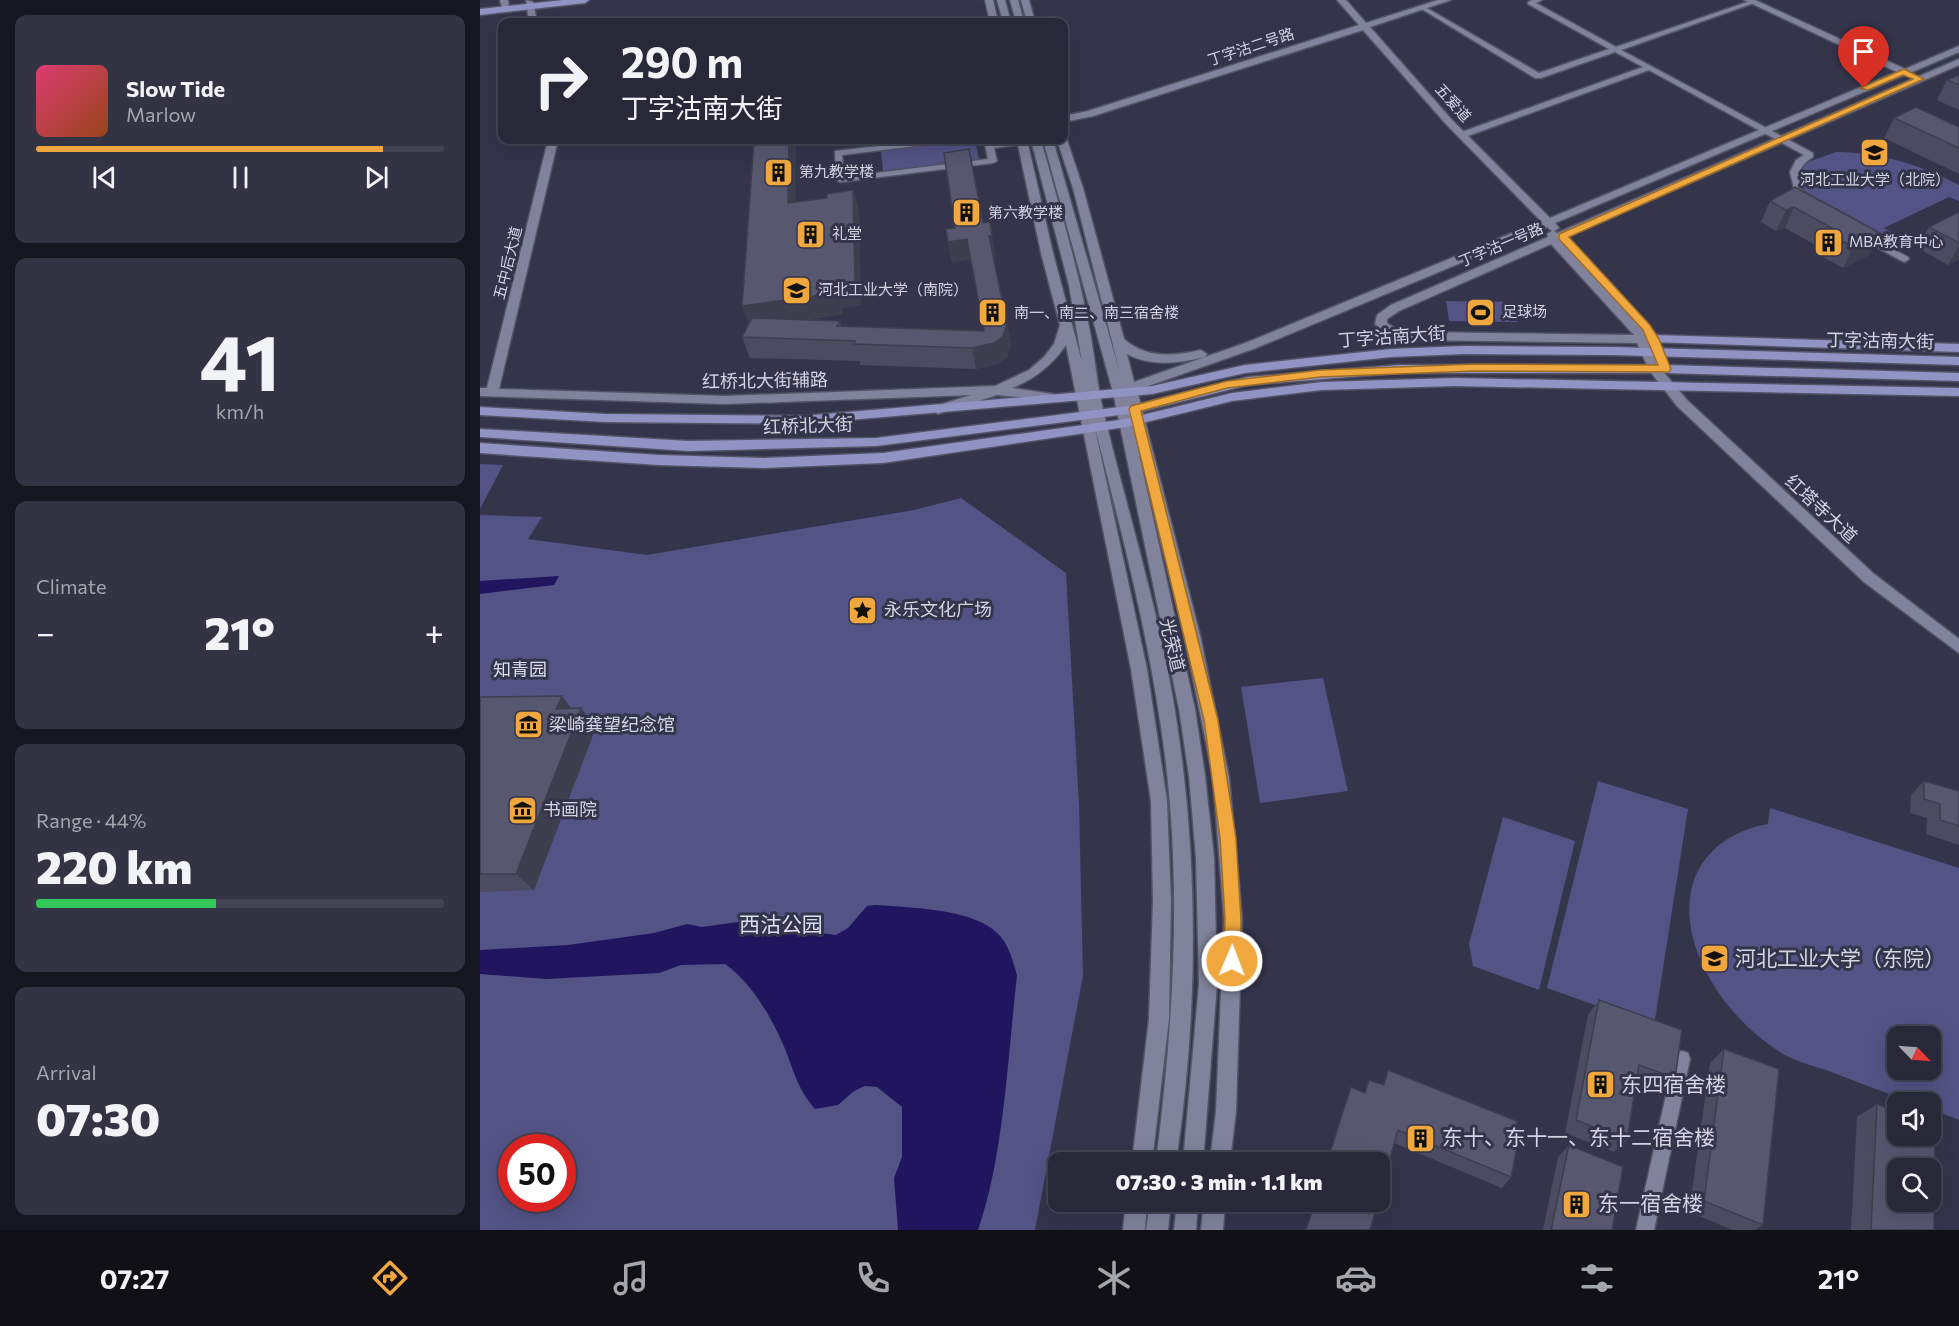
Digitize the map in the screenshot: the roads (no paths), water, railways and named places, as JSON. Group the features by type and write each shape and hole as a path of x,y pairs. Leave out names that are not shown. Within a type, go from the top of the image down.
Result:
{"main road":[{"path":"529,4 546,0"},
{"path":"480,7 585,0"},
{"path":"989,0 993,18"},
{"path":"1001,0 1006,18"},
{"path":"1014,0 1019,18"},
{"path":"1025,0 1030,18"},
{"name":"五爱道","path":"1341,0 1461,135 1548,222 1558,238 1637,316 1654,352"},
{"name":"丁字沽二号路","path":"1068,119 1447,0"},
{"path":"1750,1 1920,79"},
{"path":"480,12 505,4"},
{"path":"529,4 532,18"},
{"name":"丁字沽一号路","path":"1126,390 1277,334 1959,49"},
{"name":"丁字沽一号路","path":"1649,338 1413,336 1392,332 1381,324 1381,318 1395,309 1959,62"},
{"name":"五中后大道","path":"486,393 552,144"},
{"path":"1028,144 1079,304 1088,394 1138,669 1159,801 1162,901 1159,1019 1143,1152"},
{"path":"1028,144 1047,253 1066,327 1088,394"},
{"path":"1049,144 1126,390"},
{"path":"1063,144 1078,188 1118,341 1130,416 1211,720 1228,838 1233,919 1232,1004 1226,1111 1221,1152"},
{"path":"935,411 1026,376 1049,360 1064,340 1066,327"},
{"path":"1118,341 1136,354 1173,358 1200,355 1277,334"},
{"path":"1649,338 1832,346 1959,348"},
{"path":"1832,346 1908,360"},
{"name":"丁字沽南大街","path":"1126,390 1165,388 1245,369 1391,354 1464,350 1654,352 1959,361"},
{"name":"红塔寺大道","path":"1654,352 1669,386 1682,403 1821,536 1869,578 1959,647"},
{"name":"丁字沽南大街","path":"1130,416 1227,384 1320,373 1475,368 1660,369 1959,377"},
{"path":"480,448 659,460 764,463 883,458 1232,397 1322,386 1441,382 1959,392"},
{"name":"红桥北大街辅路","path":"486,393 725,400 991,390 1049,397"},
{"name":"红桥北大街","path":"480,411 605,418 802,420 935,411 1126,390"},
{"name":"光荣道","path":"1130,416 1186,709 1202,819 1208,984 1194,1152"},
{"name":"红桥北大街","path":"480,432 689,446 788,446 876,442 1093,421"},
{"name":"光荣道","path":"1093,421 1165,699 1181,840 1185,968 1167,1152"},
{"path":"1134,1230 1136,1212"},
{"path":"1157,1230 1160,1212"},
{"path":"1185,1230 1187,1212"},
{"path":"1212,1230 1214,1212"}],"street":[{"path":"1539,0 1530,3 1766,129 1810,155 1799,162 1794,172 1799,193 1811,206"},
{"path":"1423,8 1538,76 1750,1"},
{"path":"1461,135 1651,67"},
{"path":"914,144 838,153 840,180 993,161 989,144"},
{"path":"1854,231 1905,259"},
{"path":"1646,1230 1682,1059"}],"place":[{"name":"河北工业大学（北院）","path":"1875,153"},
{"name":"第九教学楼","path":"778,172"},
{"name":"第六教学楼","path":"967,213"},
{"name":"礼堂","path":"811,234"},
{"name":"MBA教育中心","path":"1828,242"},
{"name":"河北工业大学（南院）","path":"797,290"},
{"name":"足球场","path":"1481,312"},
{"name":"南一、南二、南三宿舍楼","path":"993,313"},
{"name":"永乐文化广场","path":"863,610"},
{"name":"梁崎龚望纪念馆","path":"528,725"},
{"name":"书画院","path":"522,810"},
{"name":"河北工业大学（东院）","path":"1714,959"},
{"name":"东四宿舍楼","path":"1600,1085"},
{"name":"东十、东十一、东十二宿舍楼","path":"1421,1138"},
{"name":"东一宿舍楼","path":"1577,1204"}],"park label":[{"name":"知青园","path":"520,670"},
{"name":"西沽公园","path":"781,925"}]}
